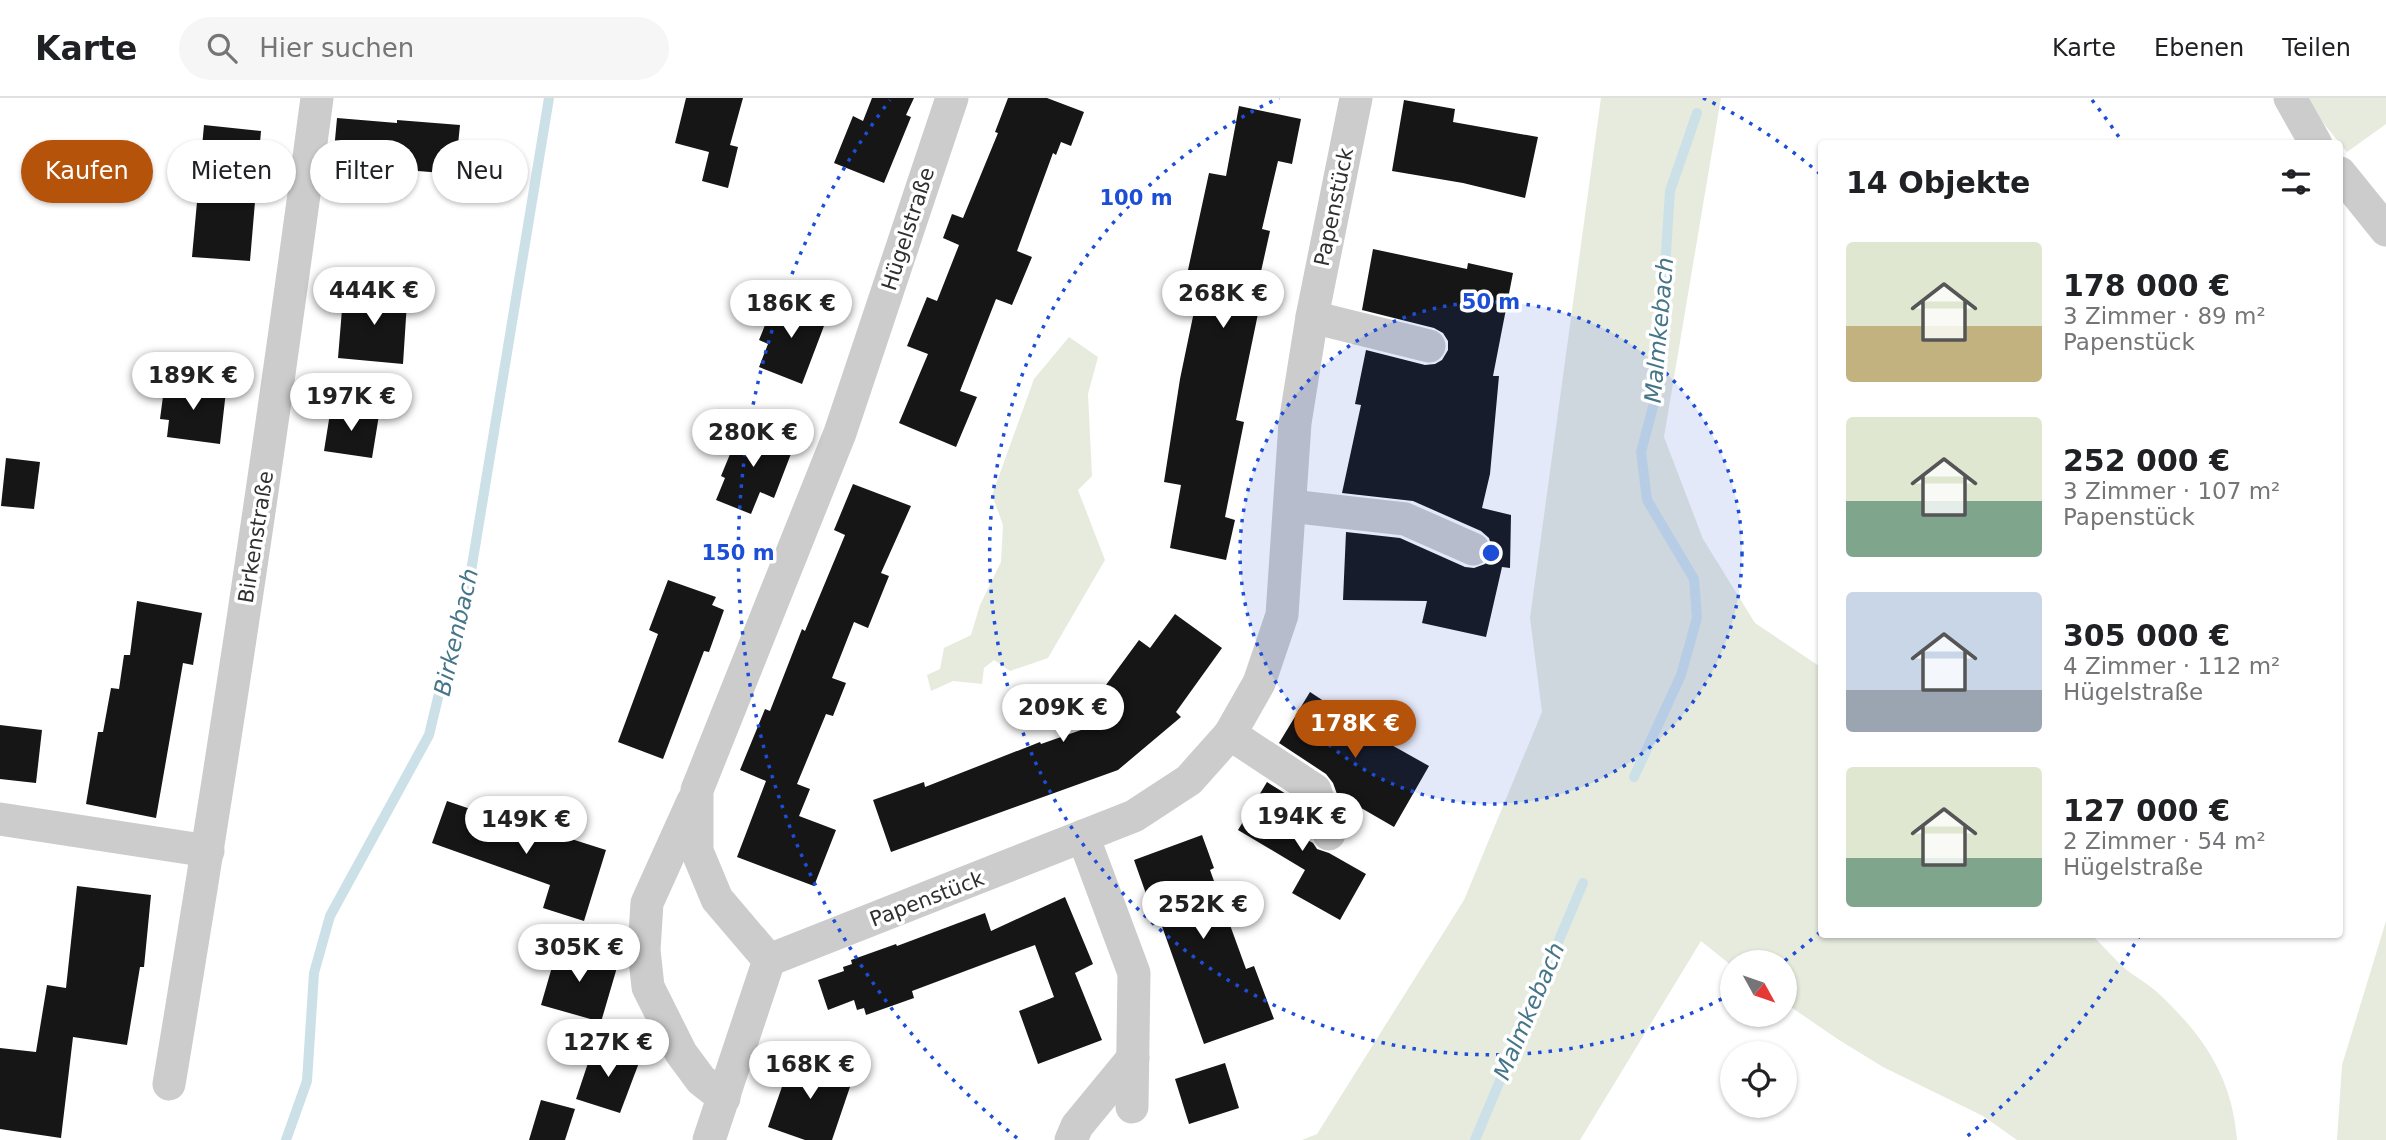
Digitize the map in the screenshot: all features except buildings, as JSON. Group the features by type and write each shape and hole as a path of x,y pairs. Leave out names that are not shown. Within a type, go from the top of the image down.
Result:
{"street":[{"name":"Birkenstraße","path":"169,1084 208,851 281,368 317,98"},
{"name":"Hügelstraße","path":"724,1098 701,1080 681,1053 648,988 644,950 647,903 697,790 840,433 952,98"},
{"name":"Papenstück","path":"769,960 978,880 1134,816 1189,780 1230,734 1259,683 1282,615 1294,423 1312,317 1356,98"},
{"path":"2290,98 2314,140"},
{"path":"2343,177 2386,230"},
{"path":"1312,317 1429,346"},
{"path":"1290,506 1405,519 1473,549"},
{"path":"1230,734 1315,790 1329,834"},
{"name":"Hügelstraße","path":"697,790 697,851 717,899 769,960"},
{"path":"0,819 208,851"},
{"path":"1083,836 1134,973 1132,1107"},
{"path":"709,1140 769,960"},
{"path":"1071,1140 1077,1126 1133,1058"}],"shaded area":[{"path":"1601,98 1721,98 1664,437 1703,539 1755,623 1818,665 1818,938 2095,938 2122,966 2157,992 2201,1041 2222,1076 2234,1117 2237,1140 2017,1140 1983,1116 1883,1067 1797,1011 1797,950 1720,950 1720,956 1701,941 1580,1140 1302,1140 1317,1134 1464,900 1542,712 1530,618"},
{"path":"2308,98 2386,98 2386,124 2347,152 2343,147 2343,140 2337,140 2315,113"},
{"path":"1069,337 1098,357 1088,394 1092,476 1078,490 1105,560 1048,658 1010,671 994,660 984,668 982,684 953,681 931,691 927,675 940,669 944,648 971,635 980,605 1001,562 1003,525 992,495 1034,379"},
{"path":"2386,921 2386,1140 2337,1140 2342,1065"}],"waterway":[{"name":"Birkenbach","path":"286,1140 307,1081 314,973 330,916 429,735 442,681 462,626 549,98"},
{"name":"Malmkebach","path":"1634,777 1681,675 1697,618 1694,579 1647,500 1641,452 1657,392 1670,191 1697,113"},
{"name":"Malmkebach","path":"1475,1140 1583,883"}]}
